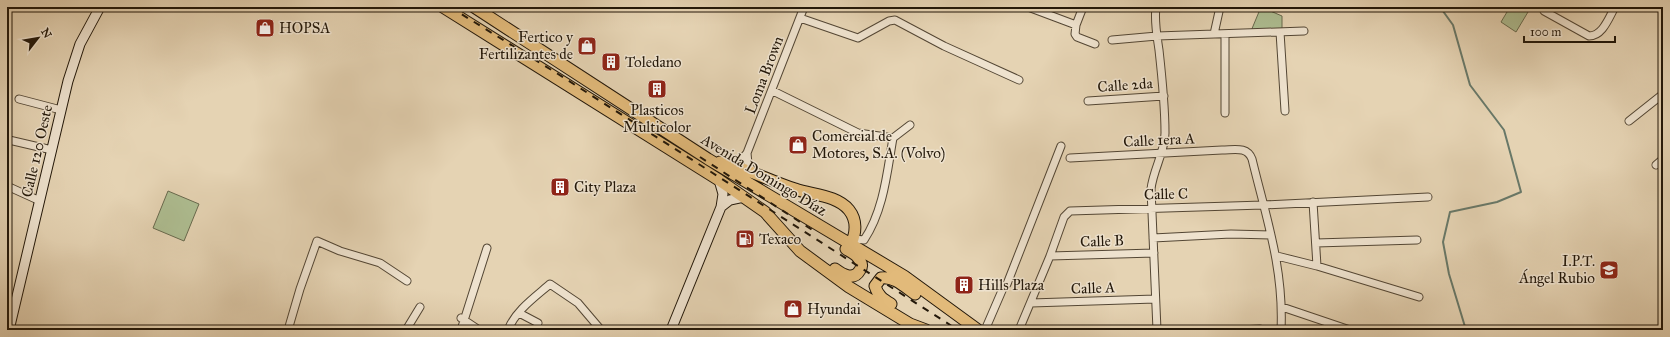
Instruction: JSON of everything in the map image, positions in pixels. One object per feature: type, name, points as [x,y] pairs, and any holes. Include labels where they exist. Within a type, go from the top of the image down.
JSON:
[{"type":"main road","name":"Avenida Domingo Díaz","points":[[443,7],[744,197],[765,212],[800,251],[849,287],[910,324],[926,330]]},
{"type":"main road","name":"Avenida Domingo Díaz","points":[[474,7],[486,11],[708,159],[784,205],[853,242],[904,276],[978,330]]},
{"type":"main road","points":[[708,159],[730,164],[795,189],[841,203],[849,210],[854,220],[855,227],[853,242]]},
{"type":"main road","points":[[784,205],[821,233],[855,255],[860,260],[862,266],[859,272],[854,276],[842,274],[784,234]]},
{"type":"main road","points":[[933,330],[880,298],[875,286],[877,281],[881,278],[887,277],[925,300],[945,307]]},
{"type":"street","name":"Calle 120 Oeste","points":[[9,327],[61,110],[80,44],[100,7]]},
{"type":"street","name":"Loma Brown","points":[[747,153],[773,91],[804,7]]},
{"type":"street","points":[[1028,7],[1076,25]]},
{"type":"street","points":[[1083,7],[1076,25],[1075,34],[1077,37],[1095,44]]},
{"type":"street","points":[[1156,7],[1157,36],[1164,96],[1165,134],[1161,153],[1152,178],[1151,208],[1157,330]]},
{"type":"street","points":[[1214,34],[1220,7]]},
{"type":"street","points":[[1544,11],[1590,36],[1595,36],[1600,33],[1615,7]]},
{"type":"street","points":[[800,18],[858,38],[889,21],[895,20],[1019,80]]},
{"type":"street","points":[[1112,40],[1157,36],[1304,31]]},
{"type":"street","points":[[1280,32],[1285,111]]},
{"type":"street","points":[[1225,34],[1225,113]]},
{"type":"street","points":[[773,91],[858,133],[893,138]]},
{"type":"street","points":[[1629,121],[1663,95]]},
{"type":"street","name":"Calle 2da","points":[[1088,101],[1164,96]]},
{"type":"street","points":[[19,100],[61,110]]},
{"type":"street","points":[[853,242],[864,240],[870,230],[884,189],[893,138],[910,125]]},
{"type":"street","points":[[9,140],[52,150]]},
{"type":"street","points":[[989,330],[1008,287],[1007,284],[1061,146]]},
{"type":"street","name":"Calle 1era A","points":[[1070,158],[1243,150],[1249,153],[1252,159],[1263,205]]},
{"type":"street","points":[[730,164],[740,161],[747,153]]},
{"type":"street","points":[[747,153],[748,164],[752,172]]},
{"type":"street","points":[[1656,165],[1663,159]]},
{"type":"street","points":[[671,330],[722,207],[723,194],[718,180]]},
{"type":"street","points":[[7,186],[40,200]]},
{"type":"street","points":[[722,207],[730,200],[744,197]]},
{"type":"street","name":"Calle C","points":[[1050,256],[1064,217],[1070,211],[1263,205],[1428,197]]},
{"type":"street","points":[[1313,202],[1317,266]]},
{"type":"street","points":[[1263,205],[1272,235],[1276,256],[1282,307],[1280,330]]},
{"type":"street","points":[[1153,238],[1231,234],[1272,235]]},
{"type":"street","points":[[1316,243],[1417,240]]},
{"type":"street","points":[[288,330],[300,289],[317,241],[340,251],[380,263],[407,281]]},
{"type":"street","points":[[461,330],[463,319],[487,248]]},
{"type":"street","name":"Calle B","points":[[1050,256],[1154,253]]},
{"type":"street","points":[[1019,330],[1050,256]]},
{"type":"street","points":[[1276,256],[1317,266],[1419,297]]},
{"type":"street","points":[[508,330],[511,323],[519,313],[550,284],[578,303],[601,330]]},
{"type":"street","points":[[985,330],[1004,286],[1007,284]]},
{"type":"street","name":"Calle A","points":[[1031,303],[1156,299]]},
{"type":"street","points":[[406,330],[420,307]]},
{"type":"street","points":[[1282,307],[1350,330]]},
{"type":"street","points":[[519,313],[538,323]]},
{"type":"street","points":[[463,319],[479,330]]},
{"type":"street","points":[[1240,330],[1260,329]]},
{"type":"green space","points":[[1261,7],[1282,16],[1282,29],[1251,31]]},
{"type":"green space","points":[[1510,7],[1531,7],[1516,32],[1501,22]]},
{"type":"green space","points":[[168,191],[199,204],[184,241],[153,228]]},
{"type":"waterway","points":[[1440,7],[1453,25],[1470,85],[1504,130],[1521,192],[1497,202],[1450,212],[1443,242],[1449,274],[1466,330]]},
{"type":"railway","points":[[450,7],[558,74],[958,330]]},
{"type":"railway","points":[[700,157],[814,231]]},
{"type":"place","name":"HOPSA","points":[[265,28]]},
{"type":"place","name":"Fertico y Fertilizantes de","points":[[587,46]]},
{"type":"place","name":"Toledano","points":[[611,62]]},
{"type":"place","name":"Plasticos Multicolor","points":[[657,89]]},
{"type":"place","name":"Comercial de Motores, S.A. (Volvo)","points":[[798,145]]},
{"type":"place","name":"City Plaza","points":[[560,187]]},
{"type":"place","name":"Texaco","points":[[745,239]]},
{"type":"place","name":"I.P.T. Ángel Rubio","points":[[1609,270]]},
{"type":"place","name":"Hills Plaza","points":[[964,285]]},
{"type":"place","name":"Hyundai","points":[[793,309]]}]
